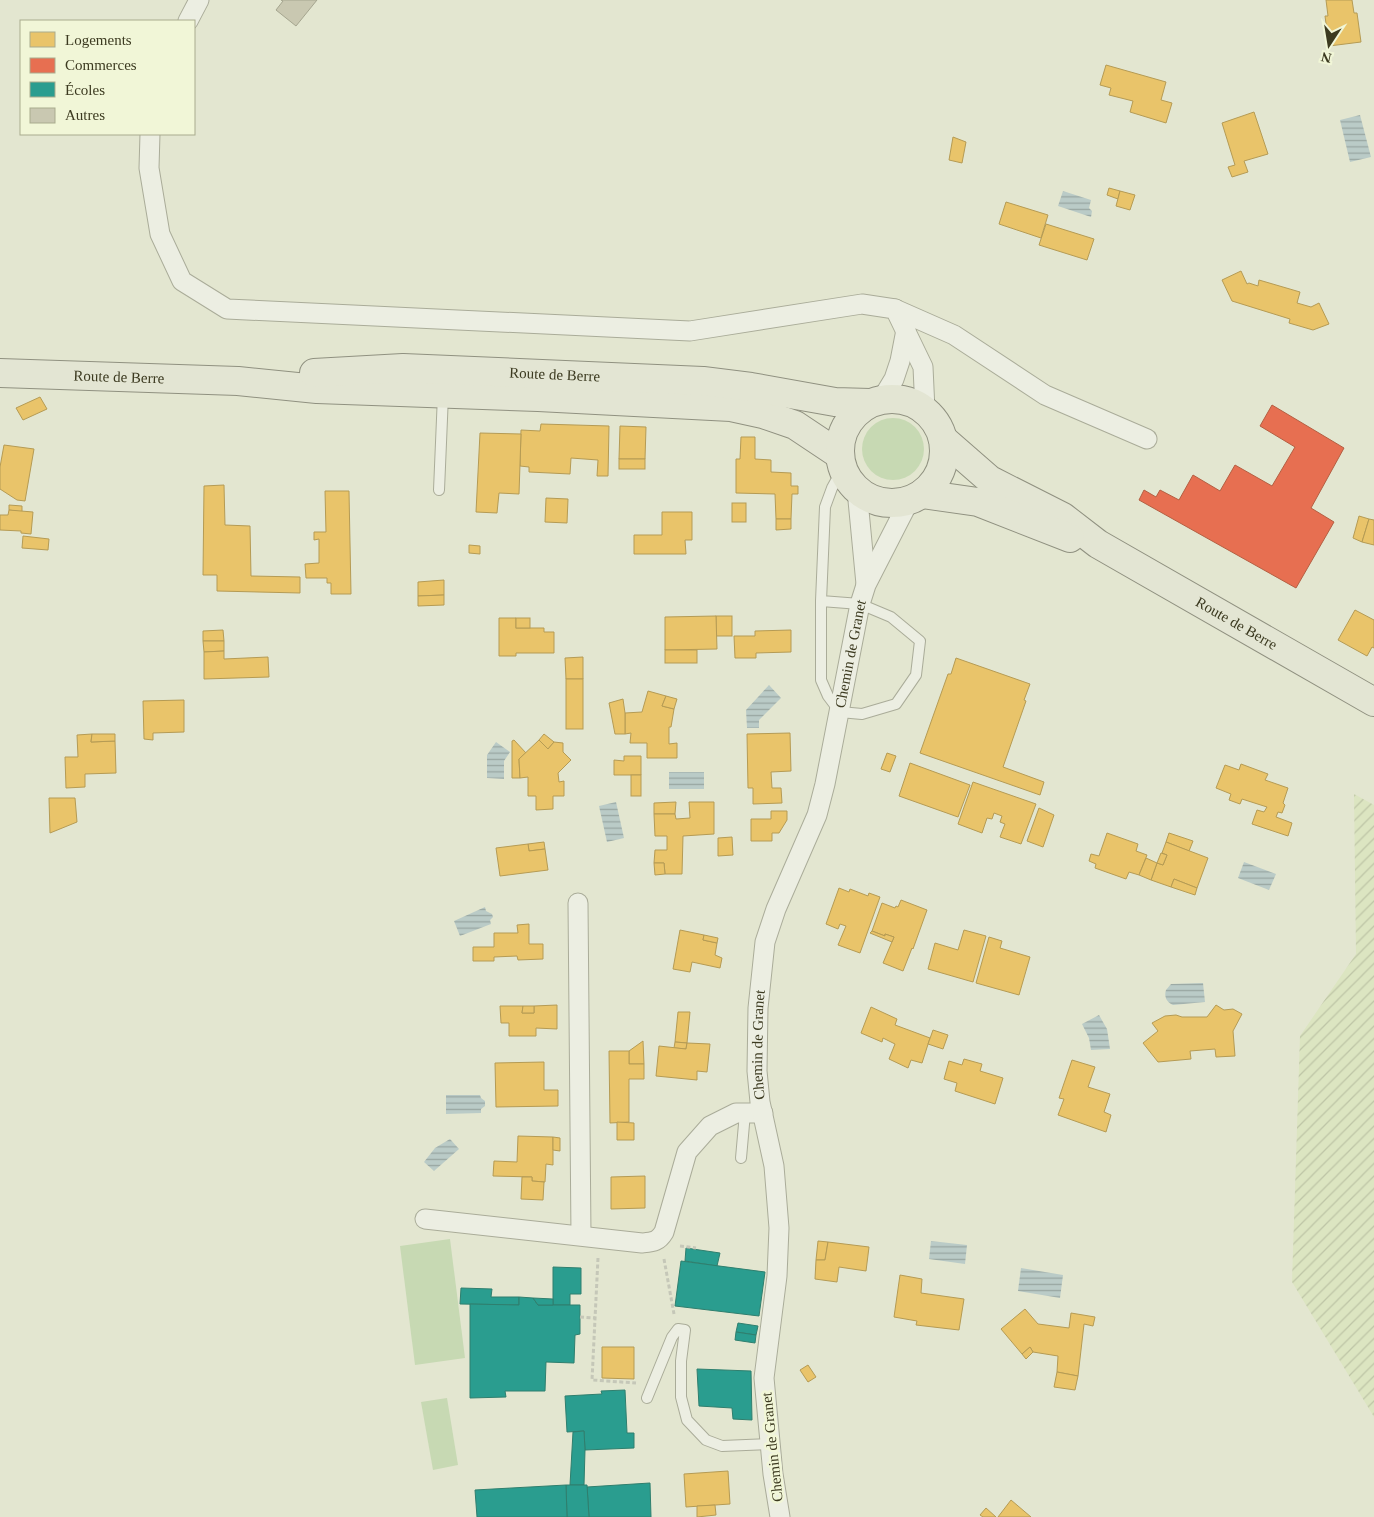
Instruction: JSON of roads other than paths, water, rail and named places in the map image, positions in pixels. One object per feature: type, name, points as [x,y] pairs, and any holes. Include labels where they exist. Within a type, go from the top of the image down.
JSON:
[{"type":"main road","name":"Route de Berre","points":[[238,381],[320,372],[403,368],[613,382],[704,380],[836,402],[876,401]]},
{"type":"main road","name":"Route de Berre","points":[[0,373],[238,381],[318,389],[444,389],[731,407],[795,424],[841,461]]},
{"type":"main road","points":[[897,399],[912,402],[925,410],[937,423],[943,439],[945,454],[941,470],[934,483],[916,497],[895,503],[869,498],[857,490],[848,480],[841,461],[840,442],[847,424],[859,410],[876,401],[897,399]]},
{"type":"main road","name":"Route de Berre","points":[[943,439],[990,480],[1063,517],[1098,544],[1374,702]]},
{"type":"main road","name":"Route de Berre","points":[[916,497],[978,502],[1064,537],[1098,544]]},
{"type":"street","points":[[189,20],[199,0]]},
{"type":"street","points":[[150,135],[149,168],[160,234],[182,281],[227,309],[690,331],[862,304],[895,309],[954,334],[1045,395],[1147,439]]},
{"type":"street","points":[[895,309],[923,367],[925,410]]},
{"type":"street","points":[[876,401],[894,379],[900,362],[906,330]]},
{"type":"street","name":"Chemin de Granet","points":[[857,490],[866,585]]},
{"type":"street","name":"Chemin de Granet","points":[[780,1517],[770,1444],[764,1378],[777,1276],[779,1228],[774,1166],[754,1113],[758,1008],[765,942],[776,909],[817,815],[840,712],[860,604],[866,585],[916,497]]},
{"type":"street","points":[[578,902],[581,1235]]},
{"type":"street","points":[[425,1219],[655,1242],[664,1232],[687,1152],[710,1126],[736,1113],[754,1113]]},
{"type":"lane","points":[[439,490],[444,389]]},
{"type":"lane","points":[[821,601],[860,604],[891,617],[920,641],[916,675],[896,704],[862,714],[840,712],[828,696],[821,680],[821,601],[825,507],[841,461]]},
{"type":"lane","points":[[741,1158],[754,1113]]},
{"type":"lane","points":[[647,1398],[672,1337],[678,1330],[684,1330],[681,1360],[681,1397],[687,1420],[706,1440],[722,1446],[770,1444]]}]
